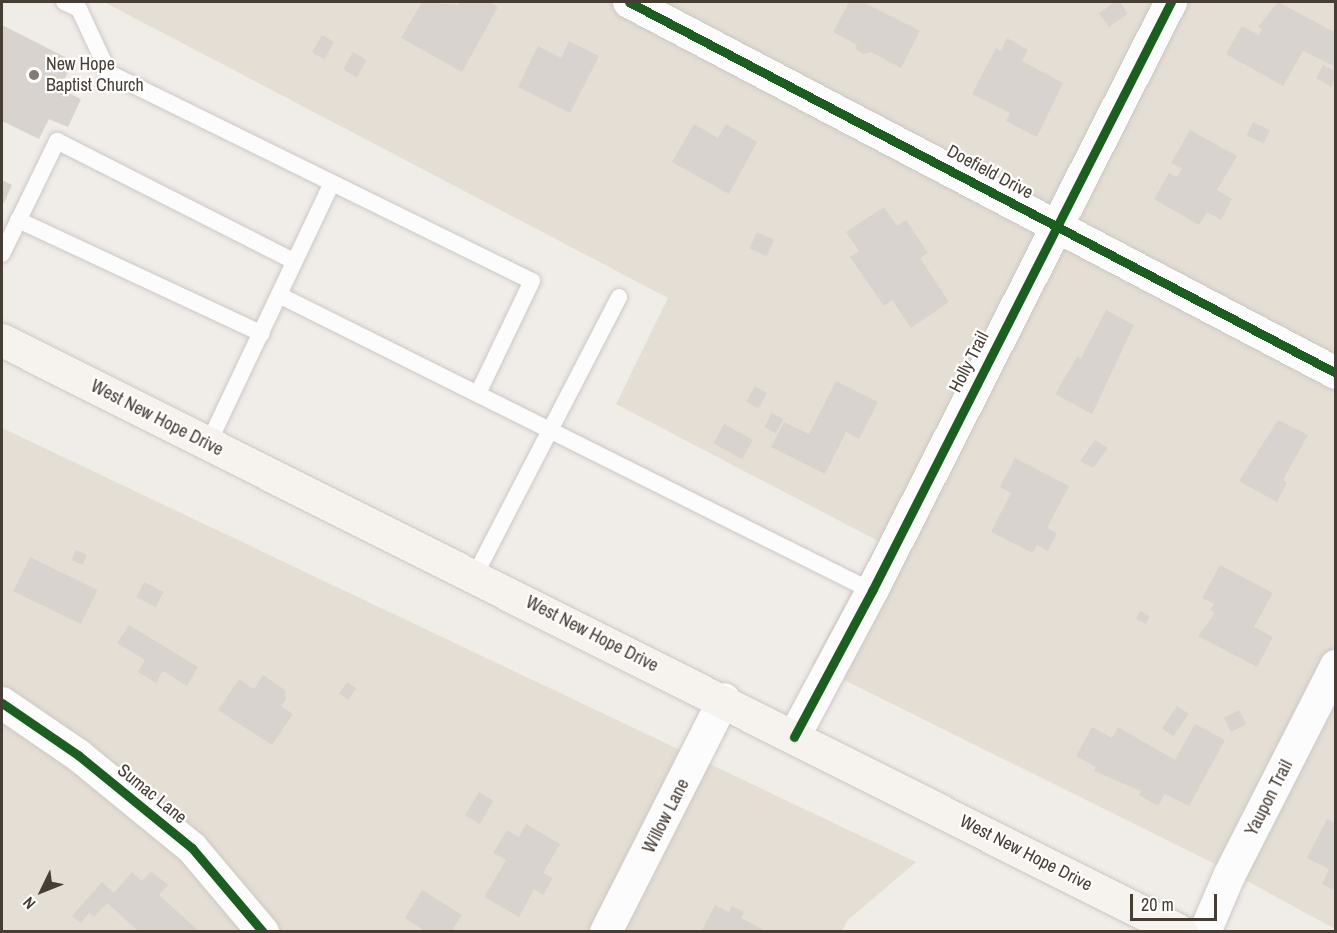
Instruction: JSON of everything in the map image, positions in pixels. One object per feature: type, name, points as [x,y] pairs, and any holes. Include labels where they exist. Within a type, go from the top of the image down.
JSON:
[{"type":"main road","name":"West New Hope Drive","points":[[2,340],[724,699],[1181,932]]},
{"type":"street","name":"Doefield Drive","points":[[629,2],[1335,373]]},
{"type":"street","name":"Holly Trail","points":[[794,736],[872,591],[1172,2]]},
{"type":"street","name":"Yaupon Trail","points":[[1206,932],[1229,876],[1335,666]]},
{"type":"street","name":"Willow Lane","points":[[606,932],[724,699]]},
{"type":"street","name":"Sumac Lane","points":[[2,703],[78,754],[192,848],[263,932]]},
{"type":"lane","points":[[64,2],[79,9],[109,73],[532,281],[478,393]]},
{"type":"lane","points":[[2,254],[57,141],[294,261]]},
{"type":"lane","points":[[208,444],[331,184]]},
{"type":"lane","points":[[18,220],[262,334]]},
{"type":"lane","points":[[279,295],[550,428],[872,591]]},
{"type":"lane","points":[[475,575],[619,297]]},
{"type":"shaded area","points":[[104,2],[1335,2],[1335,929],[1229,871],[812,664],[878,541],[616,404],[668,298]]},
{"type":"shaded area","points":[[2,428],[916,862],[848,920],[842,931],[2,931]]},
{"type":"building","points":[[422,2],[458,5],[460,2],[489,2],[498,7],[462,72],[401,38]]},
{"type":"building","points":[[849,2],[863,2],[920,31],[901,68],[871,52],[864,54],[855,49],[857,45],[833,32]]},
{"type":"building","points":[[1115,2],[1120,2],[1128,14],[1109,27],[1099,13]]},
{"type":"building","points":[[1278,2],[1336,33],[1336,67],[1303,51],[1283,86],[1226,54],[1242,26],[1259,35],[1262,29],[1258,27]]},
{"type":"building","name":"New Hope Baptist Church","points":[[2,25],[73,61],[60,89],[81,99],[68,127],[49,119],[39,139],[2,121]]},
{"type":"building","points":[[322,35],[334,42],[324,59],[312,52]]},
{"type":"building","points":[[1007,38],[1028,50],[1022,61],[1063,83],[1037,137],[1006,121],[1010,113],[972,94],[996,48],[1001,51]]},
{"type":"building","points":[[569,41],[599,56],[570,113],[518,87],[538,46],[561,58]]},
{"type":"building","points":[[353,52],[367,60],[357,77],[343,69]]},
{"type":"building","points":[[1323,65],[1336,72],[1332,87],[1316,78]]},
{"type":"building","points":[[1253,122],[1270,130],[1264,144],[1247,136]]},
{"type":"building","points":[[694,124],[718,138],[726,124],[757,142],[729,194],[672,162]]},
{"type":"building","points":[[1190,130],[1237,156],[1217,190],[1232,199],[1221,220],[1207,212],[1199,225],[1154,199],[1169,173],[1177,177],[1182,168],[1171,163]]},
{"type":"building","points":[[2,180],[12,185],[4,203],[2,202]]},
{"type":"building","points":[[884,207],[897,226],[906,220],[928,253],[920,258],[949,302],[911,328],[892,300],[884,306],[850,257],[859,251],[846,232]]},
{"type":"building","points":[[757,232],[774,240],[767,256],[749,248]]},
{"type":"building","points":[[1106,310],[1134,325],[1092,414],[1055,394],[1077,357],[1081,358]]},
{"type":"building","points":[[836,381],[878,402],[859,439],[846,432],[825,474],[771,447],[784,422],[809,434]]},
{"type":"building","points":[[755,386],[767,393],[758,409],[746,402]]},
{"type":"building","points":[[772,413],[783,419],[776,433],[764,427]]},
{"type":"building","points":[[1278,420],[1308,435],[1283,480],[1287,483],[1277,502],[1239,481]]},
{"type":"building","points":[[724,424],[753,440],[742,459],[713,443]]},
{"type":"building","points":[[1095,440],[1108,448],[1093,468],[1080,461]]},
{"type":"building","points":[[1015,458],[1069,486],[1047,528],[1057,533],[1048,551],[1037,545],[1033,553],[991,532],[1011,493],[1000,487]]},
{"type":"building","points":[[76,550],[87,555],[82,565],[72,560]]},
{"type":"building","points":[[30,557],[97,590],[81,624],[13,591]]},
{"type":"building","points":[[1220,565],[1273,593],[1254,627],[1273,637],[1257,667],[1198,636],[1215,613],[1210,610],[1214,604],[1202,598]]},
{"type":"building","points":[[144,582],[164,592],[156,607],[136,597]]},
{"type":"building","points":[[1140,611],[1150,616],[1146,624],[1136,619]]},
{"type":"building","points":[[129,625],[198,667],[187,686],[163,671],[156,683],[138,672],[145,660],[117,643]]},
{"type":"building","points":[[263,675],[285,690],[286,699],[281,706],[293,714],[272,745],[218,710],[239,679],[254,689]]},
{"type":"building","points":[[347,682],[356,688],[348,700],[339,694]]},
{"type":"building","points":[[1177,706],[1189,714],[1174,736],[1162,728]]},
{"type":"building","points":[[1239,710],[1246,724],[1231,732],[1224,718]]},
{"type":"building","points":[[1195,724],[1225,740],[1189,806],[1165,794],[1158,806],[1139,795],[1141,791],[1094,771],[1096,767],[1076,756],[1092,727],[1112,738],[1118,727],[1175,760]]},
{"type":"building","points":[[479,792],[494,801],[480,824],[465,815]]},
{"type":"building","points":[[1327,819],[1336,824],[1336,891],[1322,884],[1329,869],[1307,858]]},
{"type":"building","points":[[526,824],[560,844],[543,873],[553,878],[543,895],[534,889],[519,917],[484,897],[506,860],[493,853],[507,830],[519,837]]},
{"type":"building","points":[[151,871],[168,885],[159,895],[200,932],[139,932],[107,903],[94,917],[89,913],[81,923],[72,916],[102,882],[114,893],[132,872],[142,881]]},
{"type":"building","points":[[422,890],[462,915],[451,932],[426,932],[405,918]]},
{"type":"building","points":[[715,905],[729,912],[732,906],[744,912],[741,918],[768,932],[701,932]]},
{"type":"cycle path","points":[[629,2],[1336,373]]},
{"type":"cycle path","points":[[794,737],[872,591],[1171,2]]},
{"type":"cycle path","points":[[2,703],[78,755],[192,848],[263,932]]},
{"type":"place","name":"New Hope Baptist Church","points":[[34,75]]}]
